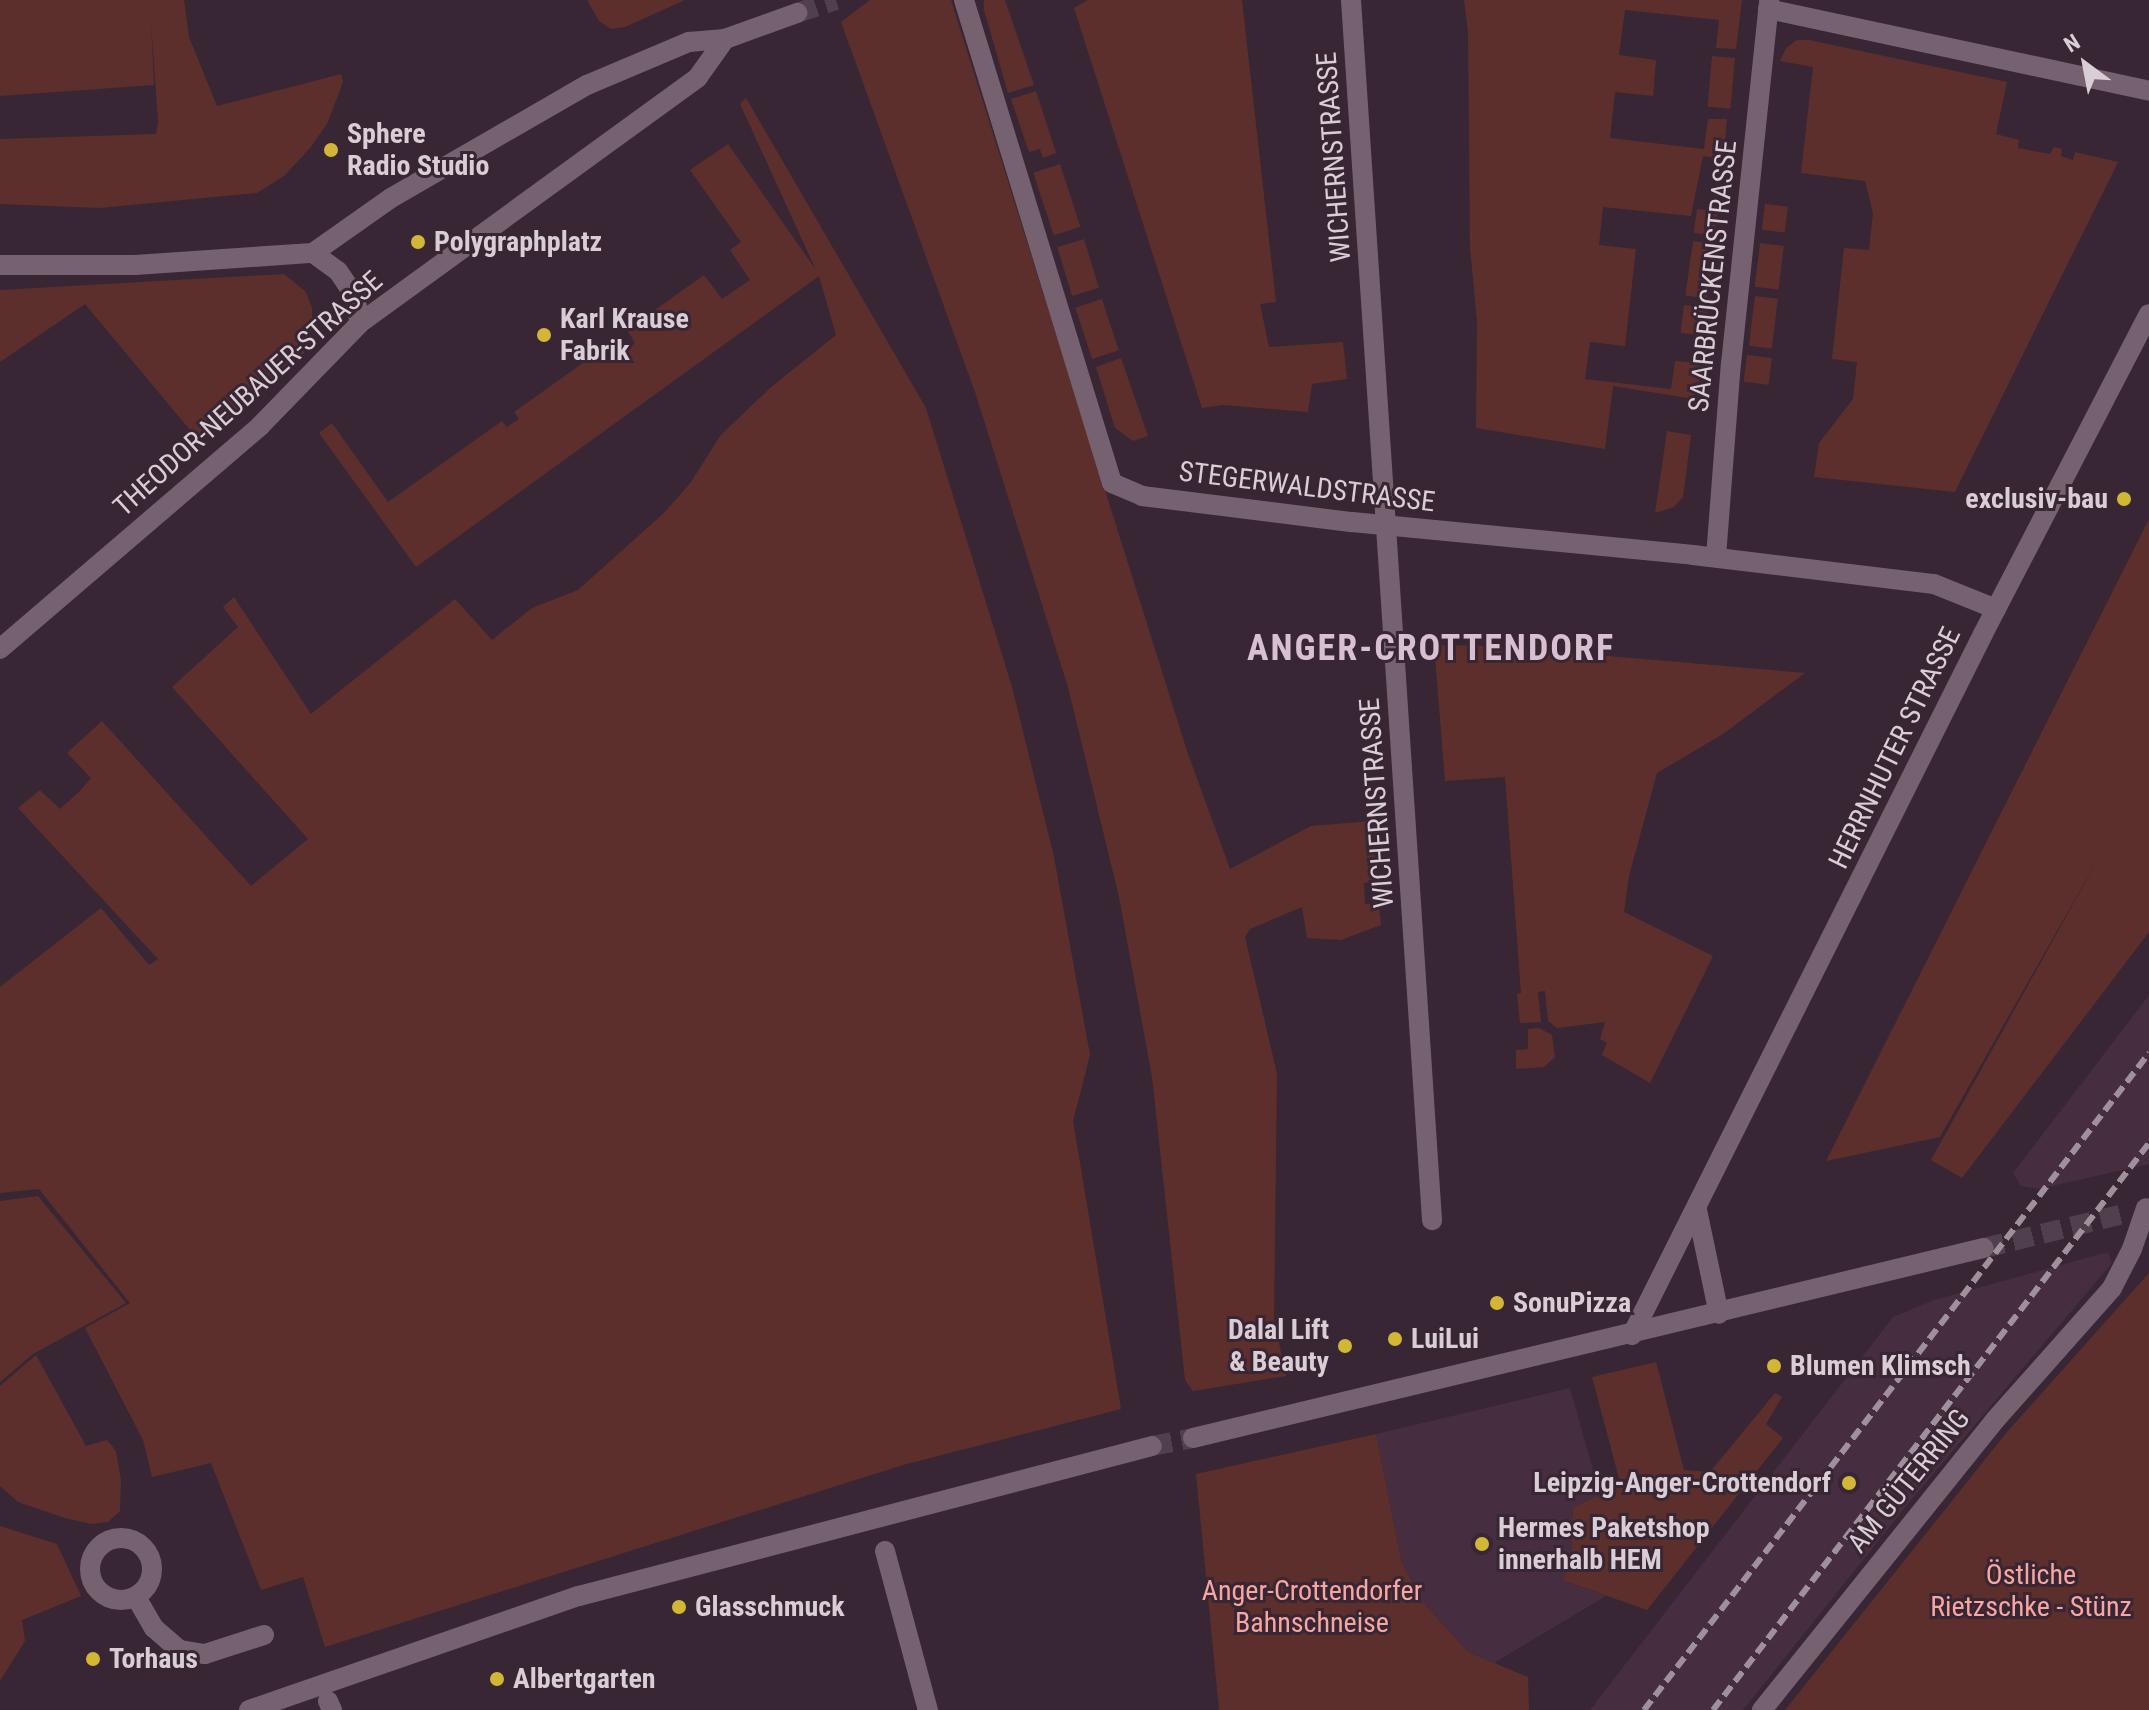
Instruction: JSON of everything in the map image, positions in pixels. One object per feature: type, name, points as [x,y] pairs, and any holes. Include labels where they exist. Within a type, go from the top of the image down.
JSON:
[{"type":"street","name":"STEGERWALDSTRASSE","points":[[964,0],[1112,483],[1142,496],[1388,526],[1716,557],[1934,584],[1996,609]]},
{"type":"street","name":"WICHERNSTRASSE","points":[[1351,0],[1432,1220]]},
{"type":"street","points":[[1768,4],[2149,91]]},
{"type":"street","name":"SAARBRÜCKENSTRASSE","points":[[1716,557],[1731,364],[1768,4]]},
{"type":"street","name":"THEODOR-NEUBAUER-STRASSE","points":[[313,253],[391,198],[587,85],[689,42],[725,39],[797,13]]},
{"type":"street","name":"THEODOR-NEUBAUER-STRASSE","points":[[0,649],[260,426],[360,323],[698,77],[725,39]]},
{"type":"street","points":[[0,265],[135,265],[313,253],[338,271],[355,296],[360,323]]},
{"type":"street","name":"HERRNHUTER STRASSE","points":[[1632,1335],[1996,609],[2149,314]]},
{"type":"street","points":[[2123,1214],[2147,1208]]},
{"type":"street","name":"AM GÜTERRING","points":[[1762,1710],[1995,1420],[2112,1288],[2132,1249],[2147,1208]]},
{"type":"street","points":[[1697,1210],[1719,1314]]},
{"type":"street","points":[[1193,1438],[1751,1307],[1984,1248]]},
{"type":"street","points":[[249,1710],[579,1596],[1152,1446]]},
{"type":"street","points":[[885,1551],[928,1710]]},
{"type":"street","points":[[136,1597],[154,1628],[179,1650],[205,1654],[264,1635]]},
{"type":"shaded area","points":[[2149,995],[2149,1164],[2039,1189],[2021,1186],[2013,1173]]},
{"type":"shaded area","points":[[2108,1252],[2112,1263],[1907,1505],[1743,1710],[1590,1710],[1893,1317],[1934,1300]]},
{"type":"shaded area","points":[[1570,1388],[1600,1495],[1573,1507],[1571,1566],[1562,1580],[1606,1596],[1494,1663],[1468,1652],[1420,1599],[1401,1560],[1376,1434]]},
{"type":"green space","points":[[0,0],[184,0],[189,37],[217,106],[341,74],[343,82],[328,122],[311,147],[284,176],[257,193],[99,208],[0,204],[0,139],[156,134],[158,122],[151,22],[154,85],[0,96]]},
{"type":"green space","points":[[587,0],[685,0],[625,27],[611,29],[599,21]]},
{"type":"green space","points":[[870,0],[951,0],[1187,751],[1230,869],[1311,826],[1372,821],[1377,881],[1364,883],[1365,904],[1379,904],[1381,925],[1341,940],[1307,938],[1302,907],[1250,929],[1245,937],[1277,1074],[1274,1319],[1286,1376],[1193,1391],[1185,1380],[1152,1077],[1119,897],[1068,687],[975,392],[841,22]]},
{"type":"green space","points":[[984,0],[1005,0],[1034,85],[1008,93],[984,10]]},
{"type":"green space","points":[[1088,0],[1242,0],[1276,302],[1260,304],[1269,347],[1343,342],[1347,379],[1312,384],[1308,412],[1223,405],[1202,408],[1074,8]]},
{"type":"green space","points":[[1464,0],[1742,0],[1736,49],[1716,48],[1719,20],[1625,10],[1619,55],[1656,60],[1653,96],[1615,92],[1610,138],[1704,149],[1708,119],[1727,119],[1723,159],[1703,156],[1691,216],[1603,207],[1599,245],[1636,249],[1625,346],[1590,342],[1585,379],[1671,389],[1675,361],[1701,363],[1698,395],[1694,399],[1613,386],[1605,449],[1476,428],[1477,321],[1470,247],[1468,32]]},
{"type":"green space","points":[[1797,40],[2007,82],[1996,134],[2019,140],[2018,148],[2050,154],[2054,147],[2062,149],[2061,156],[2073,160],[2075,152],[2118,162],[1955,492],[1814,477],[1819,443],[1853,399],[1857,362],[1832,359],[1844,248],[1869,250],[1873,213],[1865,181],[1801,173],[1813,67],[1780,61],[1786,48]]},
{"type":"green space","points":[[1712,56],[1735,58],[1730,109],[1708,107]]},
{"type":"green space","points":[[1036,91],[1056,153],[1043,158],[1040,149],[1029,152],[1011,99]]},
{"type":"green space","points":[[746,98],[926,408],[1012,687],[1054,857],[1090,1055],[1073,1121],[1121,1409],[903,1465],[325,1647],[303,1577],[261,1590],[211,1463],[152,1477],[143,1440],[85,1328],[130,1303],[39,1189],[0,1193],[0,987],[101,908],[149,965],[158,959],[18,808],[40,790],[60,809],[80,791],[91,778],[67,753],[102,721],[251,886],[308,839],[172,687],[238,627],[223,607],[234,597],[311,714],[455,599],[492,640],[532,608],[578,590],[665,512],[691,482],[720,436],[770,388],[836,335],[819,276],[416,567],[319,433],[332,423],[388,502],[502,421],[507,427],[519,419],[514,412],[614,341],[621,350],[634,341],[627,330],[704,275],[722,299],[750,280],[730,250],[741,242],[690,170],[728,144],[816,270],[740,104]]},
{"type":"green space","points":[[1060,164],[1080,227],[1054,235],[1033,173]]},
{"type":"green space","points":[[1765,204],[1788,207],[1785,233],[1762,230]]},
{"type":"green space","points":[[1697,209],[1718,212],[1714,236],[1694,233]]},
{"type":"green space","points":[[1084,239],[1099,288],[1072,296],[1057,247]]},
{"type":"green space","points":[[1693,241],[1715,244],[1707,299],[1685,295]]},
{"type":"green space","points":[[1760,243],[1784,246],[1778,290],[1755,287]]},
{"type":"green space","points":[[284,274],[306,292],[312,308],[312,327],[304,353],[200,442],[85,304],[0,362],[0,290]]},
{"type":"green space","points":[[1755,296],[1778,299],[1772,348],[1749,346]]},
{"type":"green space","points":[[1102,299],[1119,350],[1092,359],[1075,308]]},
{"type":"green space","points":[[1684,305],[1708,308],[1704,336],[1681,333]]},
{"type":"green space","points":[[1747,355],[1772,358],[1769,385],[1744,382]]},
{"type":"green space","points":[[1121,358],[1148,436],[1133,441],[1115,428],[1096,367]]},
{"type":"green space","points":[[1667,431],[1691,435],[1683,497],[1674,507],[1655,513]]},
{"type":"green space","points":[[2149,519],[2149,932],[1962,1178],[1931,1160],[2103,850],[1940,1137],[1826,1161]]},
{"type":"green space","points":[[1434,645],[1491,646],[1805,673],[1723,734],[1657,773],[1629,876],[1624,912],[1713,956],[1650,1083],[1602,1055],[1607,1043],[1600,1039],[1605,1022],[1557,1028],[1548,1021],[1545,991],[1538,992],[1541,1022],[1520,1023],[1517,994],[1521,993],[1505,777],[1445,781]]},
{"type":"green space","points":[[1539,1028],[1552,1035],[1555,1057],[1544,1067],[1516,1069],[1516,1050],[1528,1049],[1528,1029]]},
{"type":"green space","points":[[38,1196],[126,1303],[33,1354],[0,1382],[0,1201]]},
{"type":"green space","name":"Östliche Rietzschke - Stünz","points":[[2149,1273],[2149,1710],[1785,1710],[2007,1432]]},
{"type":"green space","points":[[36,1355],[86,1446],[107,1440],[116,1451],[121,1480],[120,1511],[108,1522],[91,1524],[65,1518],[18,1502],[0,1486],[0,1386]]},
{"type":"green space","points":[[1656,1362],[1684,1470],[1710,1472],[1775,1393],[1782,1397],[1766,1424],[1783,1438],[1647,1610],[1562,1580],[1571,1566],[1573,1507],[1621,1486],[1592,1377]]},
{"type":"green space","name":"Anger-Crottendorfer Bahnschneise","points":[[1376,1434],[1401,1560],[1420,1599],[1468,1652],[1528,1677],[1529,1710],[1219,1710],[1196,1474]]},
{"type":"green space","points":[[0,1526],[57,1544],[81,1596],[22,1620],[25,1641],[0,1681]]},
{"type":"tunnel","points":[[797,13],[836,0]]},
{"type":"tunnel","points":[[1984,1248],[2123,1214]]},
{"type":"tunnel","points":[[1152,1446],[1193,1438]]},
{"type":"railway","points":[[1644,1710],[2149,1053]]},
{"type":"railway","points":[[1713,1710],[2149,1143]]},
{"type":"place","name":"Sphere Radio Studio","points":[[331,150]]},
{"type":"place","name":"Polygraphplatz","points":[[418,242]]},
{"type":"place","name":"Karl Krause Fabrik","points":[[544,335]]},
{"type":"place","name":"exclusiv-bau","points":[[2124,499]]},
{"type":"place","name":"SonuPizza","points":[[1497,1303]]},
{"type":"place","name":"LuiLui","points":[[1395,1339]]},
{"type":"place","name":"Dalal Lift & Beauty","points":[[1345,1346]]},
{"type":"place","name":"Blumen Klimsch","points":[[1774,1366]]},
{"type":"place","name":"Leipzig-Anger-Crottendorf","points":[[1849,1483]]},
{"type":"place","name":"Hermes Paketshop innerhalb HEM","points":[[1482,1544]]},
{"type":"place","name":"Glasschmuck","points":[[679,1607]]},
{"type":"place","name":"Torhaus","points":[[93,1659]]},
{"type":"place","name":"Albertgarten","points":[[497,1679]]},
{"type":"district","name":"ANGER-CROTTENDORF","points":[[1431,649]]}]
